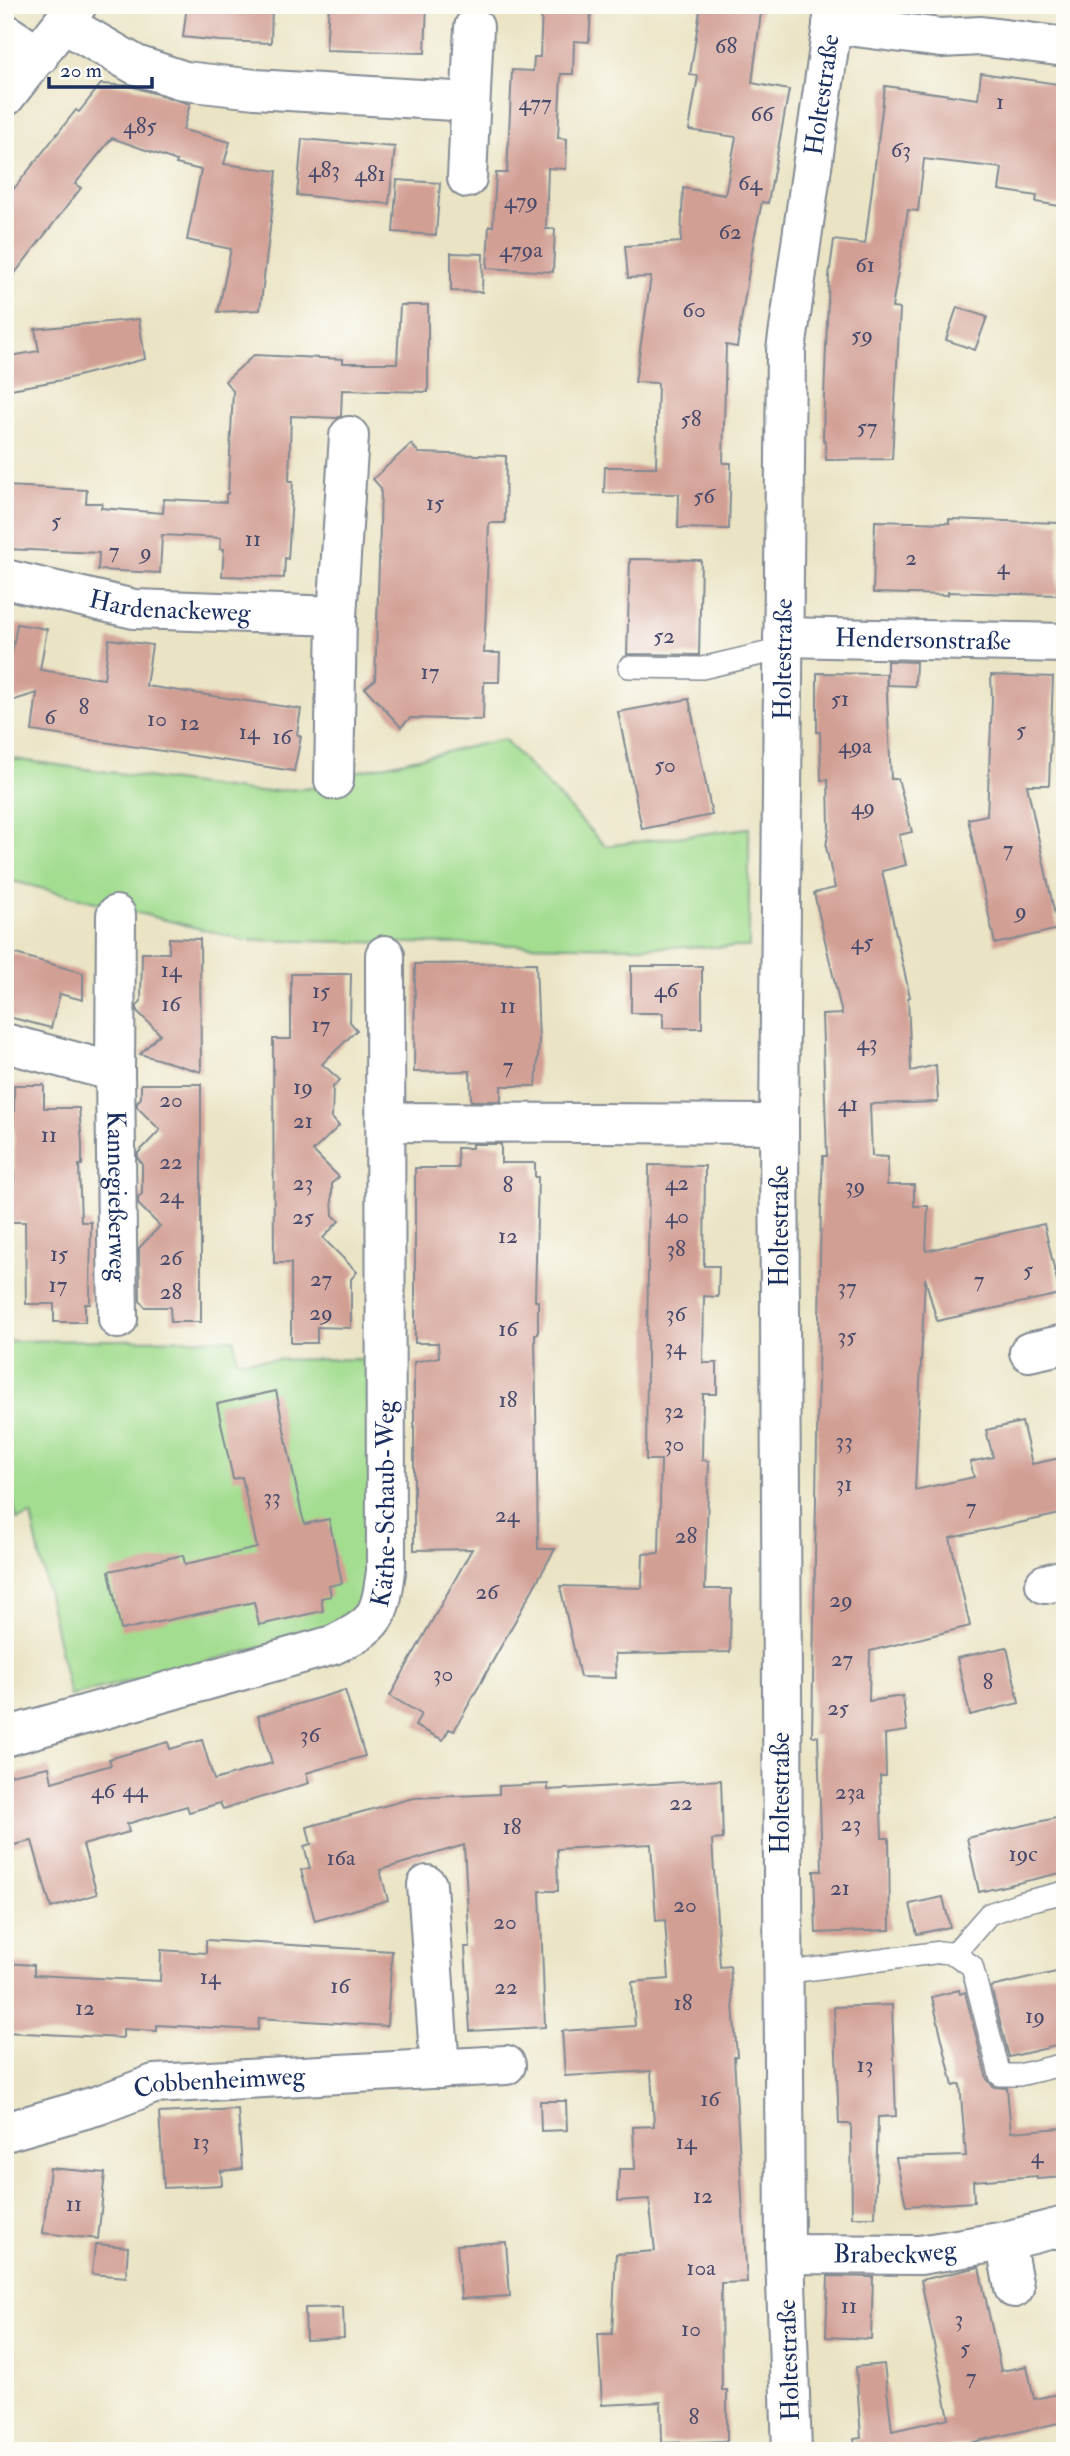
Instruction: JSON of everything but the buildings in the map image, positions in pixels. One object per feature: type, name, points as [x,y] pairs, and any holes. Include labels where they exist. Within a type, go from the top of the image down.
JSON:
[{"type":"street","points":[[5,97],[70,14],[136,65],[185,81],[255,89],[470,102]]},
{"type":"street","points":[[833,15],[941,38],[981,36],[1065,47]]},
{"type":"street","name":"Holtestraße","points":[[792,2451],[785,2254],[782,1973],[779,1124],[786,350],[833,15]]},
{"type":"street","points":[[467,178],[474,27]]},
{"type":"street","points":[[5,33],[39,56]]},
{"type":"street","points":[[334,780],[337,616],[349,436]]},
{"type":"street","name":"Hardenackeweg","points":[[5,579],[134,609],[337,616]]},
{"type":"street","name":"Hendersonstraße","points":[[783,643],[1065,643]]},
{"type":"street","name":"Kannegießerweg","points":[[116,915],[118,1319]]},
{"type":"street","name":"Käthe-Schaub-Weg","points":[[5,1737],[334,1645],[363,1631],[382,1605],[386,1572],[385,955]]},
{"type":"street","name":"Kannegießerweg","points":[[5,1043],[115,1072]]},
{"type":"street","points":[[386,1122],[779,1124]]},
{"type":"street","points":[[426,1885],[440,2069]]},
{"type":"street","name":"Cobbenheimweg","points":[[5,2132],[99,2105],[154,2084],[506,2065]]},
{"type":"street","name":"Brabeckweg","points":[[785,2254],[920,2255],[1005,2241],[1065,2226]]},
{"type":"street","points":[[1005,2241],[1014,2288]]},
{"type":"lane","points":[[629,667],[702,668],[783,643]]},
{"type":"lane","points":[[954,1954],[989,1914],[1020,1902],[1065,1892]]},
{"type":"lane","points":[[782,1973],[941,1952],[954,1954],[972,1966],[1000,2075],[1019,2075],[1065,2064]]},
{"type":"green space","points":[[504,739],[605,846],[749,828],[749,947],[244,940],[5,879],[5,758],[255,792],[341,786],[342,775]]},
{"type":"green space","points":[[234,1339],[237,1360],[369,1359],[371,1600],[354,1624],[70,1696],[31,1515],[17,1520],[5,1466],[5,1341]]}]
